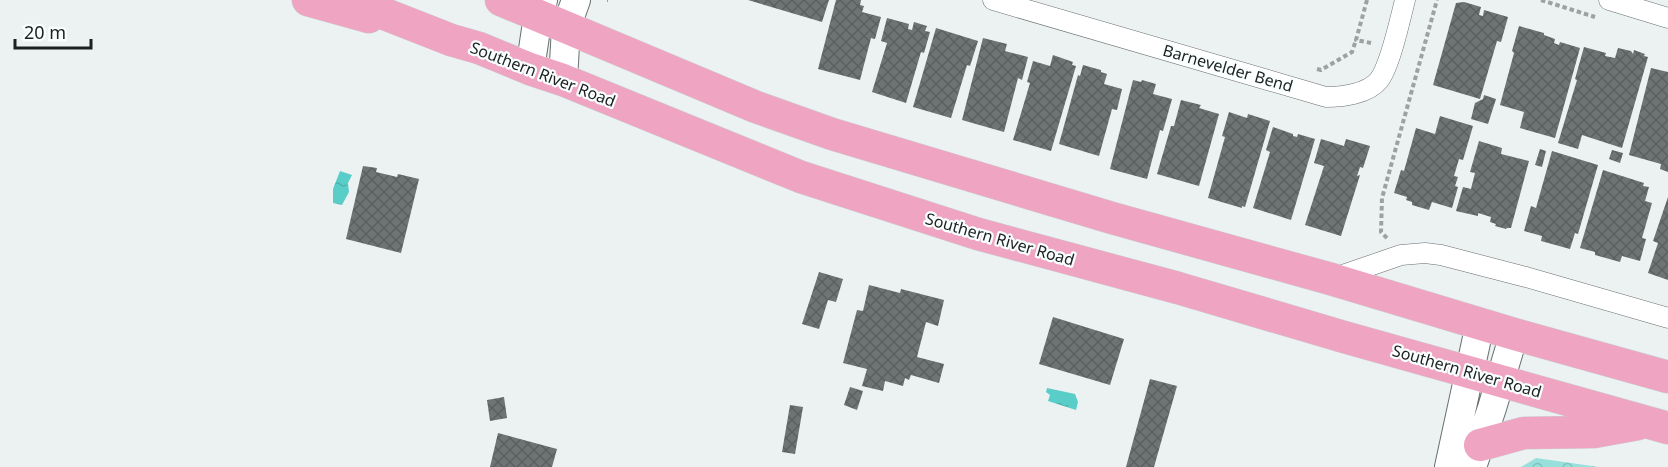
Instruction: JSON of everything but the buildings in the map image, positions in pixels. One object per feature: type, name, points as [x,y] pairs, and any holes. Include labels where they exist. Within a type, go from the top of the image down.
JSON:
[{"type":"main road","points":[[308,0],[451,40]]},
{"type":"main road","name":"Southern River Road","points":[[349,0],[562,80],[801,177],[978,234],[1178,288],[1658,425]]},
{"type":"main road","points":[[501,0],[556,11],[756,107],[832,134],[1668,377]]},
{"type":"main road","points":[[530,69],[556,11]]},
{"type":"main road","points":[[556,11],[562,80]]},
{"type":"main road","points":[[1449,467],[1480,324]]},
{"type":"main road","points":[[1476,456],[1514,334]]},
{"type":"main road","points":[[1476,456],[1524,433],[1594,432],[1658,425]]},
{"type":"street","name":"Barnevelder Bend","points":[[993,0],[1326,97],[1343,97],[1362,91],[1378,81],[1386,65],[1405,0]]},
{"type":"street","points":[[1609,0],[1668,18]]},
{"type":"street","points":[[1331,279],[1401,255],[1425,253],[1526,277],[1668,318]]},
{"type":"path","points":[[1401,255],[1381,232],[1382,198],[1437,0]]},
{"type":"path","points":[[1310,67],[1321,70],[1352,52],[1356,40]]},
{"type":"green space","points":[[1536,458],[1599,467],[1521,467]]},
{"type":"water","points":[[340,171],[352,175],[348,183],[349,192],[342,205],[333,203],[333,189]]},
{"type":"water","points":[[1047,388],[1075,394],[1078,402],[1076,410],[1048,401],[1050,395],[1046,392]]}]
